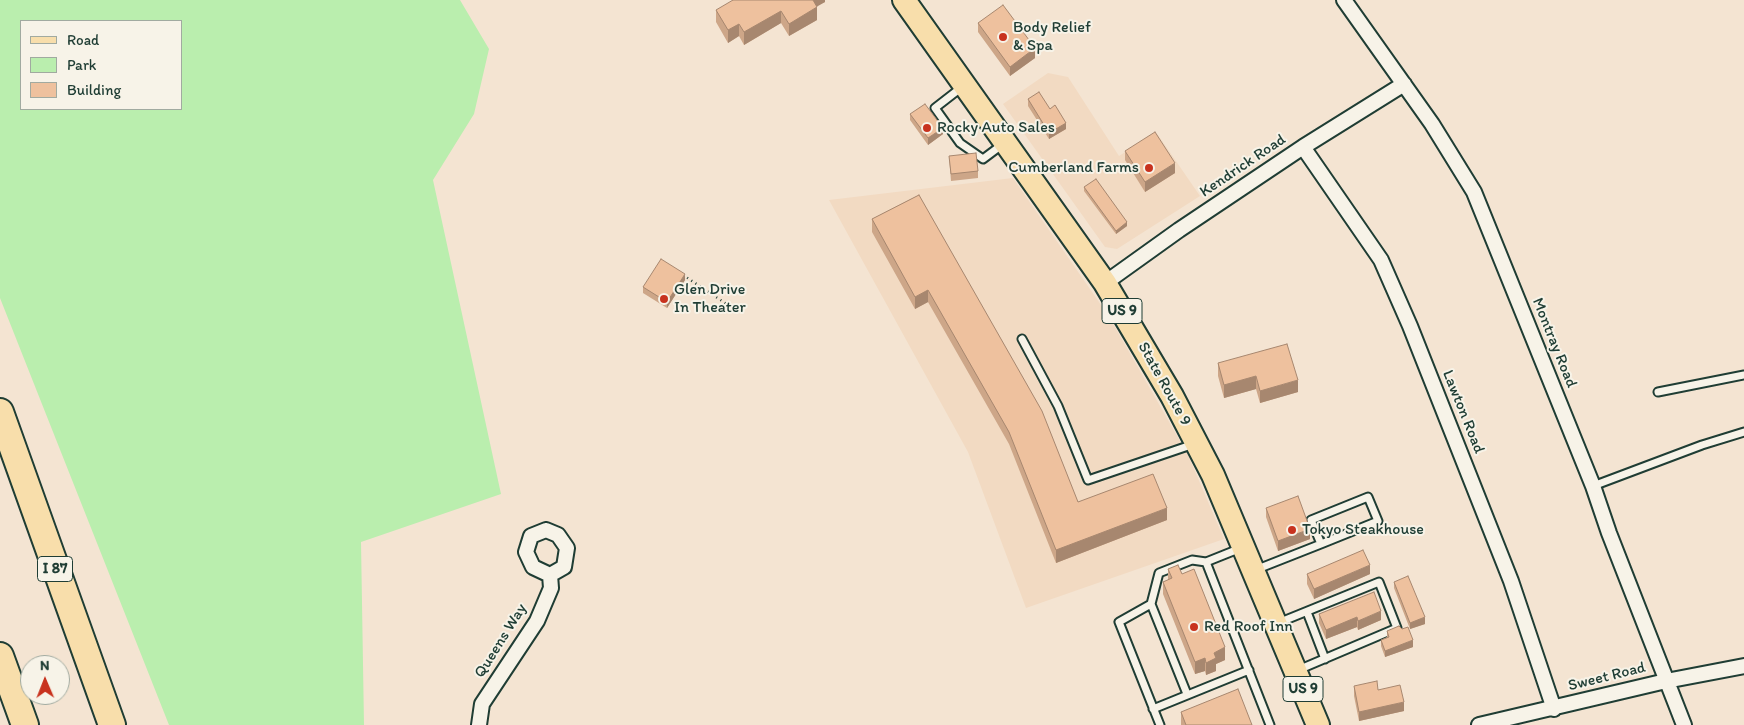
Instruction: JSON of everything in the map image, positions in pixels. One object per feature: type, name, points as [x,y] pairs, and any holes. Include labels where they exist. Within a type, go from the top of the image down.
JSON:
[{"type":"highway","name":"I 87","points":[[0,412],[112,725]]},
{"type":"highway","points":[[0,656],[25,725]]},
{"type":"main road","name":"State Route 9","points":[[904,0],[1105,283],[1172,396],[1213,475],[1318,725]]},
{"type":"street","name":"Montray Road","points":[[1344,0],[1432,124],[1474,192],[1593,486],[1609,533],[1684,725]]},
{"type":"street","name":"Kendrick Road","points":[[1105,283],[1179,230],[1303,147],[1404,84]]},
{"type":"street","name":"Lawton Road","points":[[1303,147],[1381,260],[1410,326],[1511,581],[1554,709]]},
{"type":"street","name":"Queens Way","points":[[479,725],[482,704],[537,621],[551,588],[550,575]]},
{"type":"street","name":"Sweet Road","points":[[1479,725],[1518,721],[1554,709],[1666,681],[1744,666]]},
{"type":"lane","points":[[964,85],[935,108],[960,143],[983,159],[1005,143]]},
{"type":"lane","points":[[1022,339],[1058,406],[1088,480],[1196,443]]},
{"type":"lane","points":[[1658,392],[1744,375]]},
{"type":"lane","points":[[1593,486],[1702,445],[1744,432]]},
{"type":"lane","points":[[1254,571],[1321,544],[1378,521],[1368,497],[1310,520],[1321,544]]},
{"type":"lane","points":[[1188,694],[1151,604],[1159,574],[1192,560],[1206,562],[1244,547]]},
{"type":"lane","points":[[1206,562],[1270,725]]},
{"type":"lane","points":[[1276,624],[1379,582],[1397,628],[1295,671]]},
{"type":"lane","points":[[1151,604],[1119,622],[1160,725]]},
{"type":"lane","points":[[1306,612],[1325,659]]},
{"type":"lane","points":[[1154,709],[1249,670]]},
{"type":"path","points":[[677,271],[737,311]]},
{"type":"shaded area","points":[[1048,73],[1068,77],[1119,156],[1156,132],[1200,196],[1117,249],[1105,247],[1003,104]]},
{"type":"shaded area","points":[[1013,178],[1108,315],[1188,455],[1224,539],[1026,608],[968,452],[829,200]]},
{"type":"green space","points":[[0,0],[460,0],[489,49],[474,114],[433,180],[501,494],[361,542],[364,725],[169,725],[0,298]]},
{"type":"building","points":[[733,0],[813,0],[817,7],[789,24],[781,11],[744,32],[739,24],[728,30],[716,10]]},
{"type":"building","points":[[1003,5],[1035,48],[1010,67],[978,23]]},
{"type":"building","points":[[1039,92],[1050,109],[1055,105],[1066,123],[1049,133],[1028,99]]},
{"type":"building","points":[[925,104],[943,128],[928,138],[910,114]]},
{"type":"building","points":[[1155,132],[1175,163],[1145,182],[1125,151]]},
{"type":"building","points":[[976,153],[978,171],[951,174],[949,156]]},
{"type":"building","name":"Cumberland Farms","points":[[1096,179],[1127,222],[1116,231],[1084,187]]},
{"type":"building","points":[[919,195],[1042,411],[1078,502],[1153,474],[1167,508],[1056,550],[1009,432],[928,290],[915,297],[872,219]]},
{"type":"building","points":[[661,259],[685,274],[667,302],[643,287]]},
{"type":"building","points":[[1287,344],[1298,380],[1260,391],[1256,376],[1224,385],[1218,363]]},
{"type":"building","points":[[1298,496],[1310,529],[1278,541],[1266,508]]},
{"type":"building","points":[[1363,550],[1370,565],[1314,589],[1307,574]]},
{"type":"building","name":"Red Roof Inn","points":[[1178,565],[1182,574],[1194,569],[1225,647],[1214,653],[1216,658],[1206,663],[1205,658],[1195,662],[1163,582],[1172,578],[1168,569]]},
{"type":"building","points":[[1408,576],[1425,617],[1410,623],[1394,582]]},
{"type":"building","points":[[1374,592],[1381,611],[1358,621],[1357,617],[1326,630],[1319,614]]},
{"type":"building","points":[[1399,626],[1402,629],[1408,627],[1413,640],[1385,651],[1381,640],[1389,637],[1387,631]]},
{"type":"building","points":[[1377,681],[1378,690],[1400,685],[1404,702],[1359,712],[1354,686]]},
{"type":"building","points":[[1238,689],[1252,725],[1186,725],[1181,712]]},
{"type":"place","name":"Body Relief & Spa","points":[[1003,37]]},
{"type":"place","name":"Rocky Auto Sales","points":[[927,128]]},
{"type":"place","name":"Cumberland Farms","points":[[1149,168]]},
{"type":"place","name":"Glen Drive In Theater","points":[[664,299]]},
{"type":"place","name":"Tokyo Steakhouse","points":[[1292,530]]},
{"type":"place","name":"Red Roof Inn","points":[[1194,627]]}]
